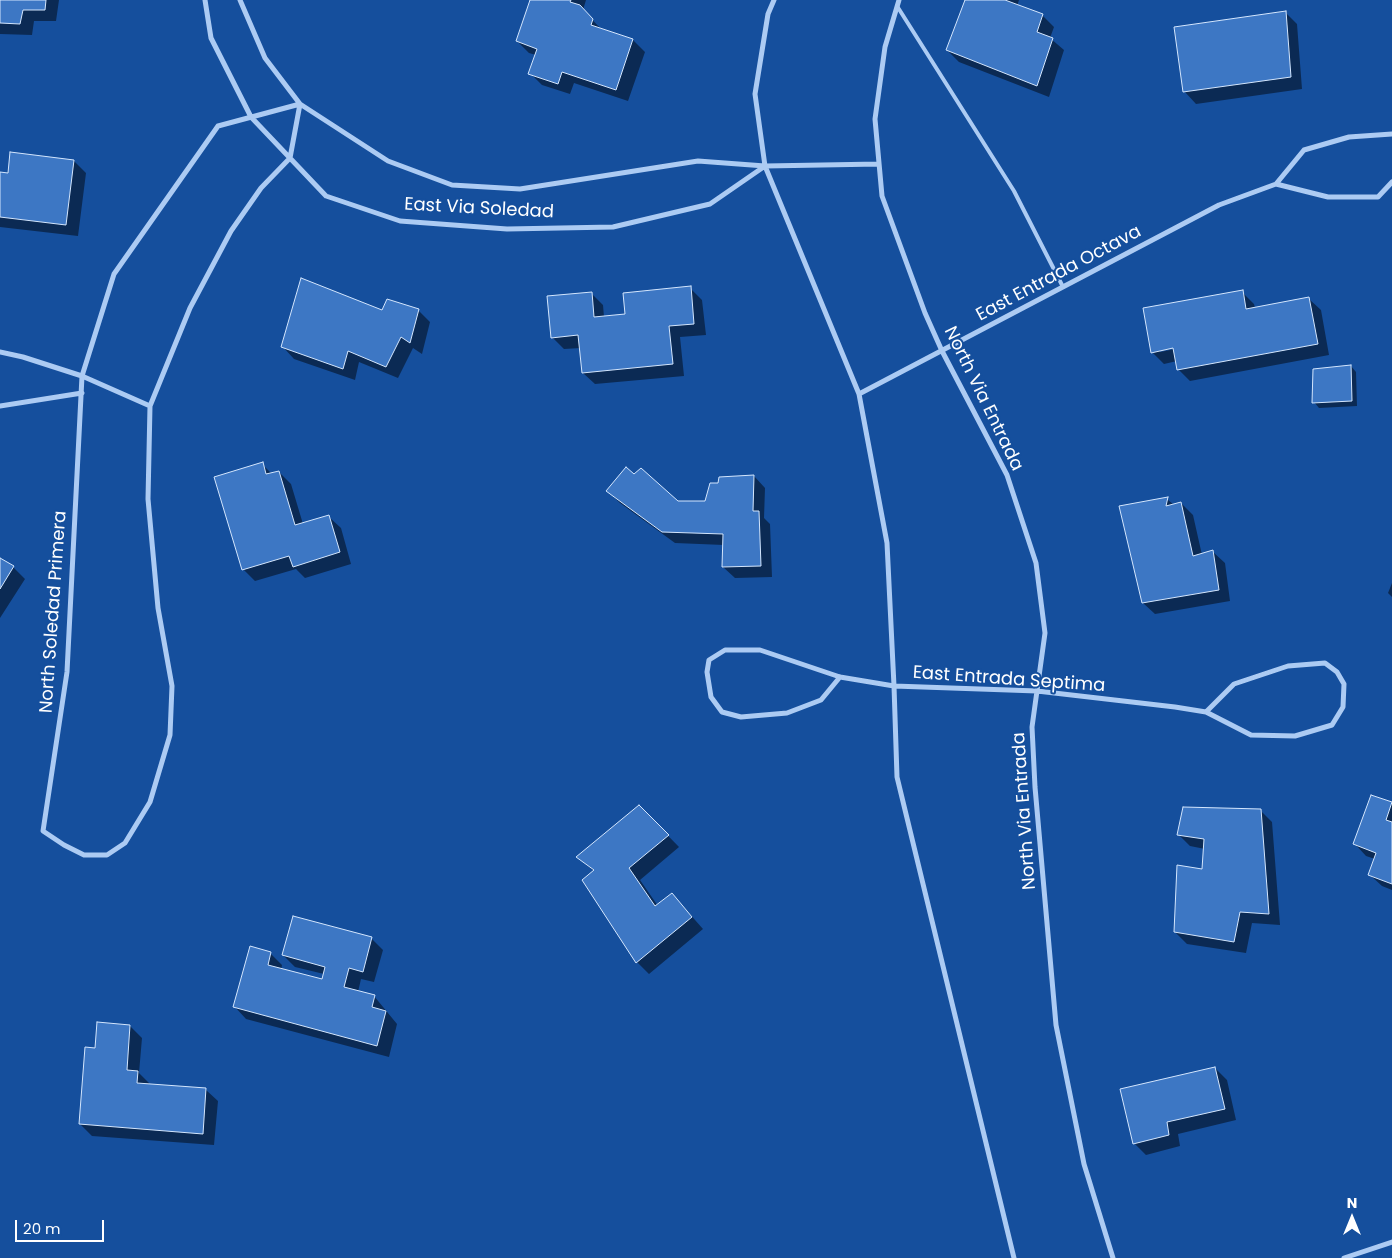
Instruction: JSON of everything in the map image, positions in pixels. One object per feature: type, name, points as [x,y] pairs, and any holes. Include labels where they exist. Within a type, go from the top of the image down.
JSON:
[{"type":"street","name":"East Via Soledad","points":[[205,0],[211,38],[251,117],[326,196],[400,221],[506,228],[613,227],[710,204],[765,166]]},
{"type":"street","name":"East Via Soledad","points":[[240,0],[265,58],[300,104],[388,161],[452,185],[520,190],[698,161],[765,166],[879,164]]},
{"type":"street","points":[[774,0],[768,14],[755,94],[765,166],[859,394],[886,543],[897,778],[1014,1258]]},
{"type":"street","name":"North Via Entrada","points":[[899,0],[885,47],[875,119],[882,196],[925,313],[942,351],[1007,475],[1036,563],[1045,634],[1032,727],[1034,787],[1056,1025],[1084,1164],[1113,1258]]},
{"type":"street","name":"North Soledad Primera","points":[[150,406],[148,499],[158,608],[172,686],[170,735],[150,802],[125,843],[107,855],[84,855],[43,831],[67,672],[82,376],[114,274],[218,126],[300,104]]},
{"type":"street","points":[[0,352],[23,357],[82,376],[150,406],[190,308],[231,230],[261,188],[290,158],[300,104]]},
{"type":"street","points":[[1392,134],[1349,137],[1304,150],[1276,184],[1328,197],[1378,197],[1392,182]]},
{"type":"street","name":"East Entrada Octava","points":[[859,394],[1219,205],[1276,184]]},
{"type":"street","points":[[0,406],[82,393]]},
{"type":"street","name":"East Entrada Septima","points":[[840,678],[820,700],[787,713],[741,717],[722,712],[711,697],[708,672],[709,660],[725,650],[760,650],[840,678],[894,686],[1038,691],[1206,712],[1251,735],[1295,736],[1332,725],[1343,707],[1344,684],[1337,672],[1325,663],[1288,666],[1234,684],[1206,712]]},
{"type":"street","points":[[1344,1258],[1392,1242]]},
{"type":"lane","points":[[897,6],[1014,192],[1063,288]]},
{"type":"building","points":[[0,0],[46,0],[45,10],[23,10],[20,24],[0,23]]},
{"type":"building","points":[[530,0],[571,0],[570,2],[580,5],[593,19],[591,25],[633,39],[616,90],[562,72],[558,84],[528,74],[537,49],[516,41]]},
{"type":"building","points":[[965,0],[1005,0],[1043,14],[1037,32],[1053,38],[1037,86],[946,50]]},
{"type":"building","points":[[1286,11],[1291,77],[1183,92],[1174,27]]},
{"type":"building","points":[[10,152],[74,160],[66,225],[0,217],[0,172],[8,173]]},
{"type":"building","points":[[301,278],[382,310],[387,299],[419,309],[410,343],[401,337],[386,367],[348,351],[343,369],[281,347]]},
{"type":"building","points":[[691,286],[694,324],[669,326],[673,364],[582,373],[578,335],[551,338],[547,296],[592,292],[594,317],[625,314],[623,293]]},
{"type":"building","points":[[1243,290],[1246,309],[1309,297],[1318,344],[1177,370],[1173,348],[1151,353],[1143,308]]},
{"type":"building","points":[[1351,365],[1352,401],[1312,403],[1313,369]]},
{"type":"building","points":[[263,462],[266,474],[279,471],[295,525],[329,515],[340,552],[293,567],[289,556],[242,570],[214,477]]},
{"type":"building","points":[[626,467],[634,474],[641,468],[678,501],[705,501],[710,483],[718,483],[719,477],[754,475],[753,511],[759,511],[761,566],[722,567],[723,534],[662,532],[606,491]]},
{"type":"building","points":[[1168,497],[1166,506],[1181,502],[1193,556],[1213,550],[1219,590],[1142,603],[1119,506]]},
{"type":"building","points":[[0,558],[14,566],[0,589]]},
{"type":"building","points":[[1371,795],[1392,802],[1386,820],[1392,822],[1392,884],[1368,875],[1376,853],[1353,844]]},
{"type":"building","points":[[639,805],[669,835],[629,868],[655,906],[672,893],[692,917],[636,963],[582,880],[594,870],[576,857]]},
{"type":"building","points":[[1183,807],[1261,809],[1269,914],[1240,912],[1234,942],[1174,932],[1177,865],[1202,869],[1204,839],[1177,835]]},
{"type":"building","points":[[293,916],[372,937],[363,972],[349,968],[344,987],[375,995],[372,1007],[386,1011],[377,1046],[233,1007],[250,946],[271,952],[268,965],[322,979],[325,967],[282,955]]},
{"type":"building","points":[[97,1022],[130,1025],[127,1070],[138,1071],[137,1083],[206,1088],[203,1134],[79,1124],[85,1047],[95,1048]]},
{"type":"building","points":[[1215,1067],[1225,1109],[1167,1122],[1169,1135],[1133,1144],[1120,1089]]}]
